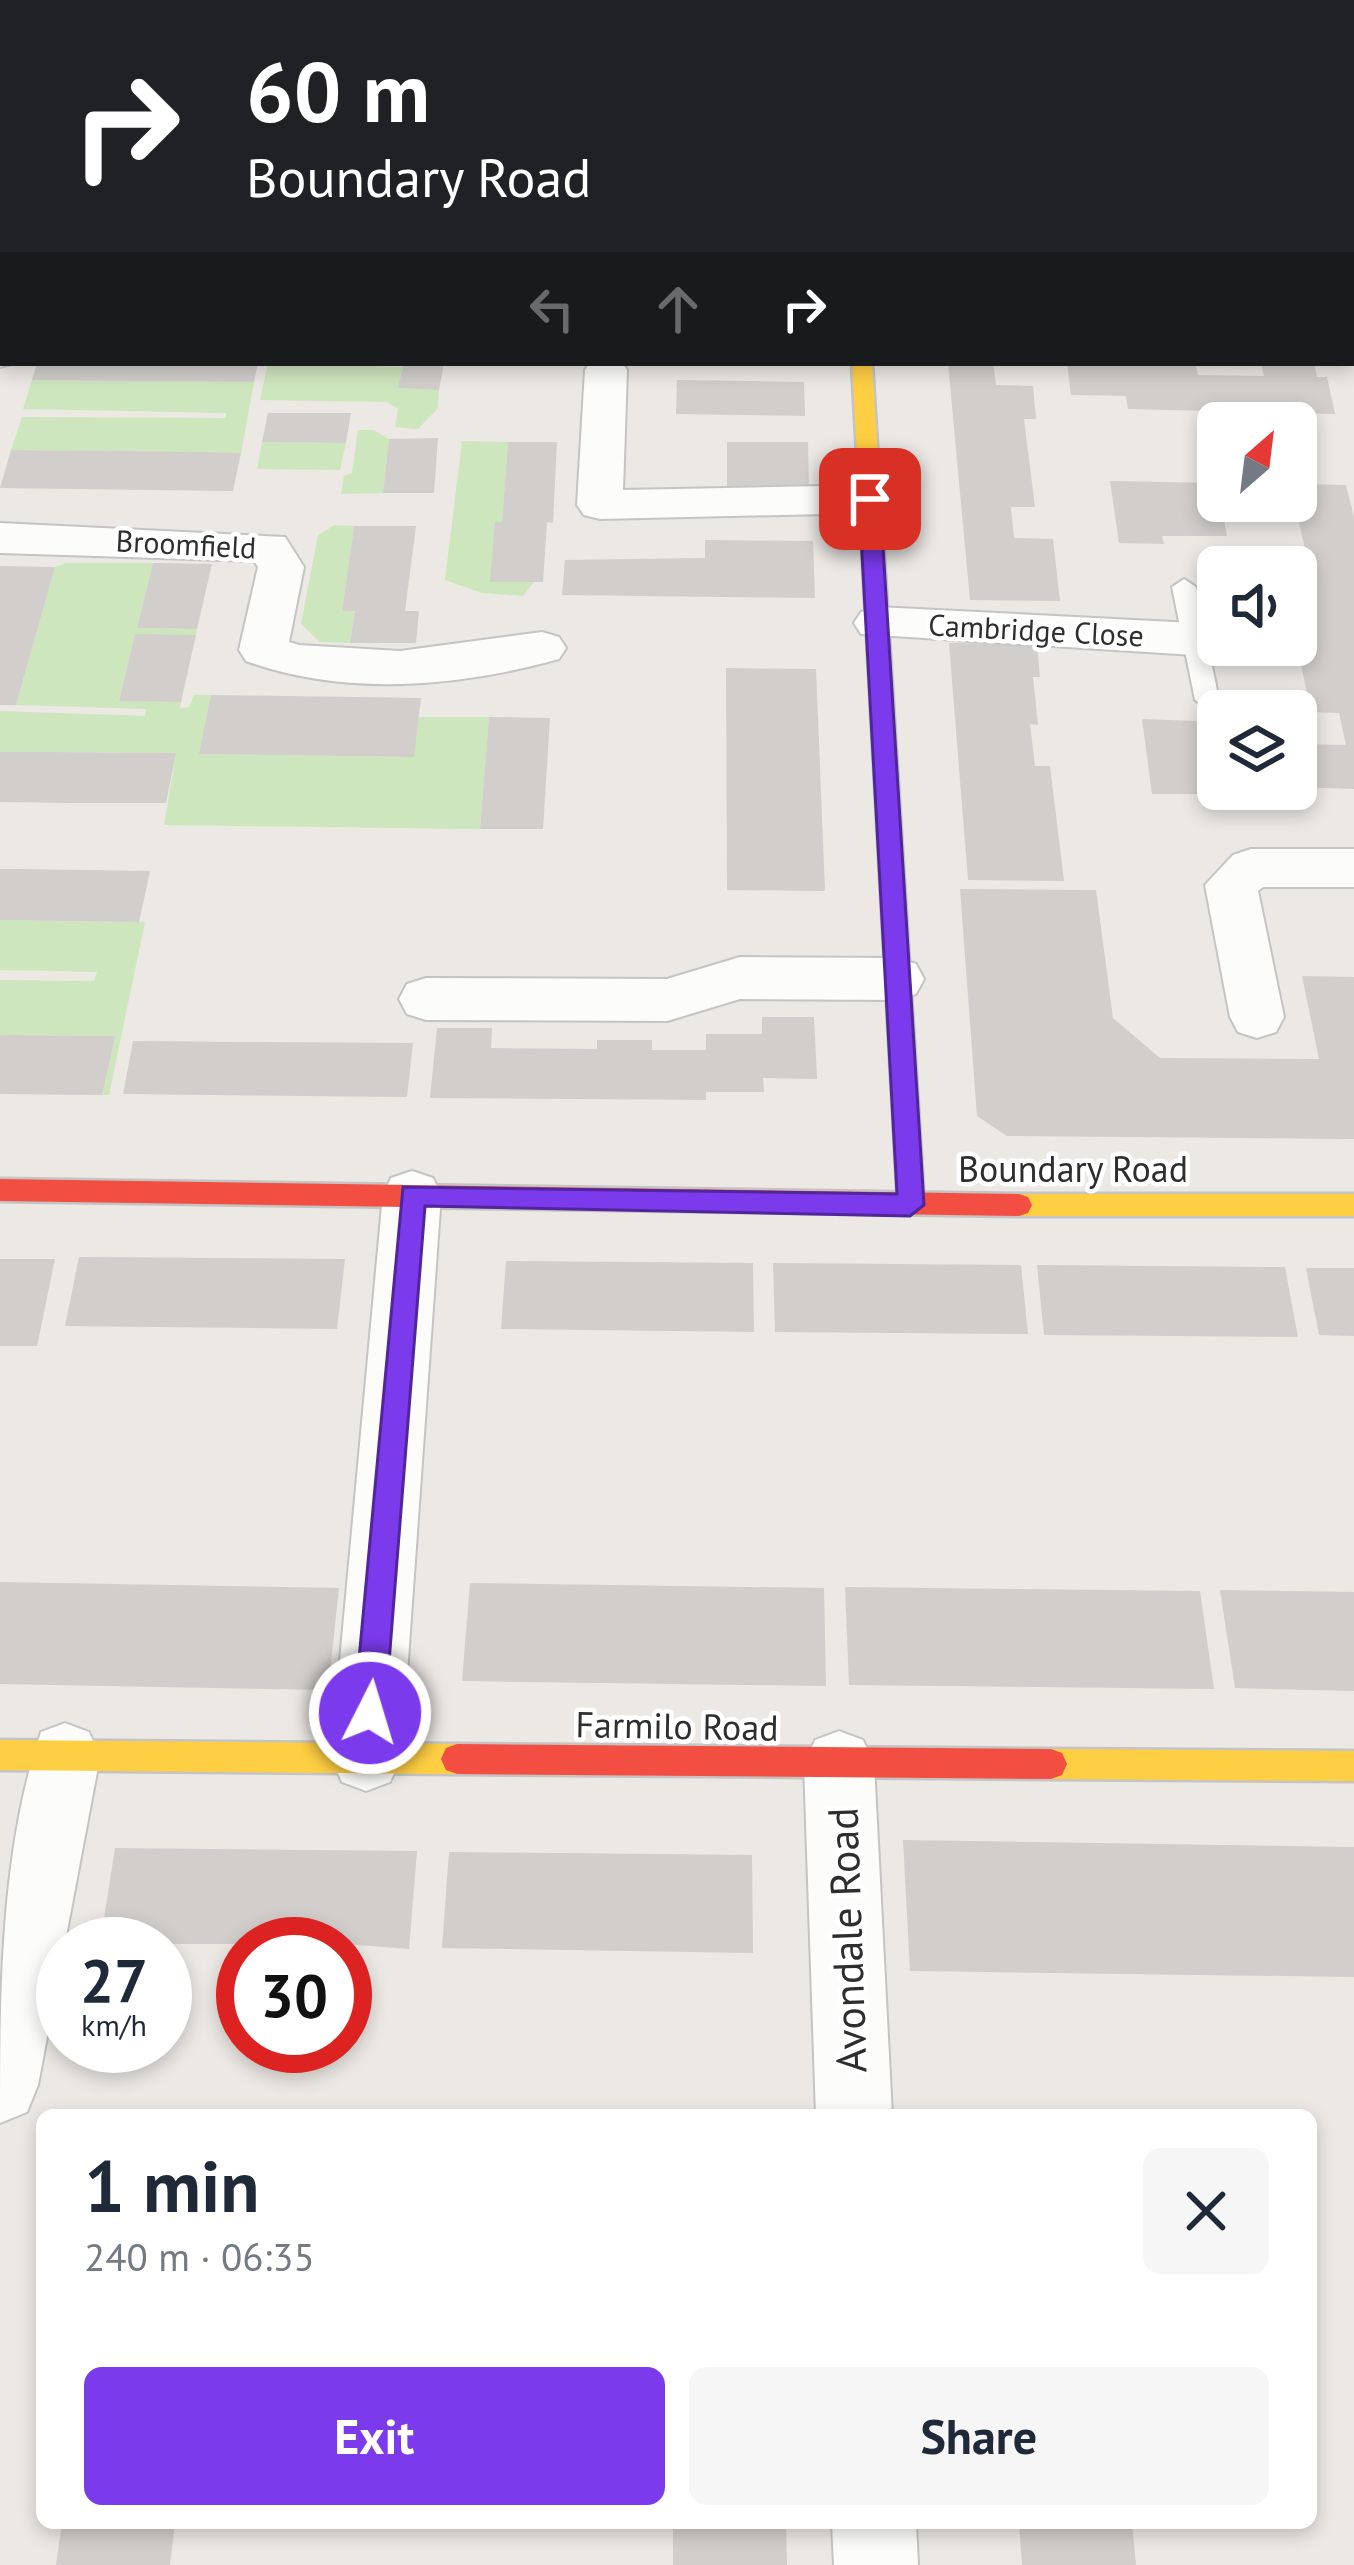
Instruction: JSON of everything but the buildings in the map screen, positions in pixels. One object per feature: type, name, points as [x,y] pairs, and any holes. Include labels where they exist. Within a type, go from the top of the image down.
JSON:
[{"type":"street","points":[[862,366],[910,1205]]},
{"type":"street","points":[[605,370],[600,505],[870,499]]},
{"type":"street","name":"Broomfield","points":[[0,538],[234,542],[269,548],[281,567],[263,650],[290,663],[428,667],[542,648]]},
{"type":"street","name":"Cambridge Close","points":[[878,622],[1194,639]]},
{"type":"street","points":[[1257,1016],[1231,885],[1252,868],[1354,868]]},
{"type":"street","points":[[426,999],[667,1000],[740,978],[897,979]]},
{"type":"street","name":"Boundary Road","points":[[0,1190],[910,1205],[1354,1205]]},
{"type":"street","points":[[366,1758],[412,1195]]},
{"type":"street","points":[[0,2085],[33,1755]]},
{"type":"street","name":"Farmilo Road","points":[[33,1755],[1354,1766]]},
{"type":"street","name":"Avondale Road","points":[[839,1764],[854,2109]]},
{"type":"street","points":[[874,2529],[876,2565]]},
{"type":"lane","name":"Cambridge Close","points":[[1184,587],[1205,690]]},
{"type":"green space","points":[[267,366],[403,367],[399,388],[439,390],[438,408],[418,429],[395,427],[398,409],[387,402],[260,400]]},
{"type":"green space","points":[[32,380],[254,382],[241,453],[11,450],[22,417],[226,418],[226,413],[23,409]]},
{"type":"green space","points":[[358,430],[374,430],[389,439],[383,493],[341,494],[344,476],[352,473]]},
{"type":"green space","points":[[462,441],[508,442],[502,522],[490,582],[534,582],[523,596],[482,593],[445,580]]},
{"type":"green space","points":[[262,442],[346,443],[340,470],[257,469]]},
{"type":"green space","points":[[335,525],[354,526],[342,610],[355,611],[350,643],[320,642],[301,624],[318,535]]},
{"type":"green space","points":[[153,563],[137,628],[197,629],[196,635],[135,635],[119,700],[181,702],[180,708],[189,707],[194,695],[211,695],[200,754],[413,757],[419,717],[489,717],[480,829],[164,825],[176,753],[0,752],[0,711],[145,716],[146,709],[16,705],[55,567]]},
{"type":"green space","points":[[0,920],[145,922],[109,1095],[102,1095],[114,1036],[0,1035],[0,980],[94,981],[97,972],[0,970]]},
{"type":"traffic: slow","points":[[862,366],[911,1205]]},
{"type":"traffic: slow","points":[[1019,1205],[1354,1205]]},
{"type":"traffic: slow","points":[[0,1755],[457,1759]]},
{"type":"traffic: slow","points":[[1051,1764],[1354,1766]]},
{"type":"traffic: jam","points":[[0,1190],[1019,1205]]},
{"type":"traffic: jam","points":[[457,1759],[1051,1764]]},
{"type":"route","points":[[370,1713],[412,1195],[910,1205],[870,499]]}]
